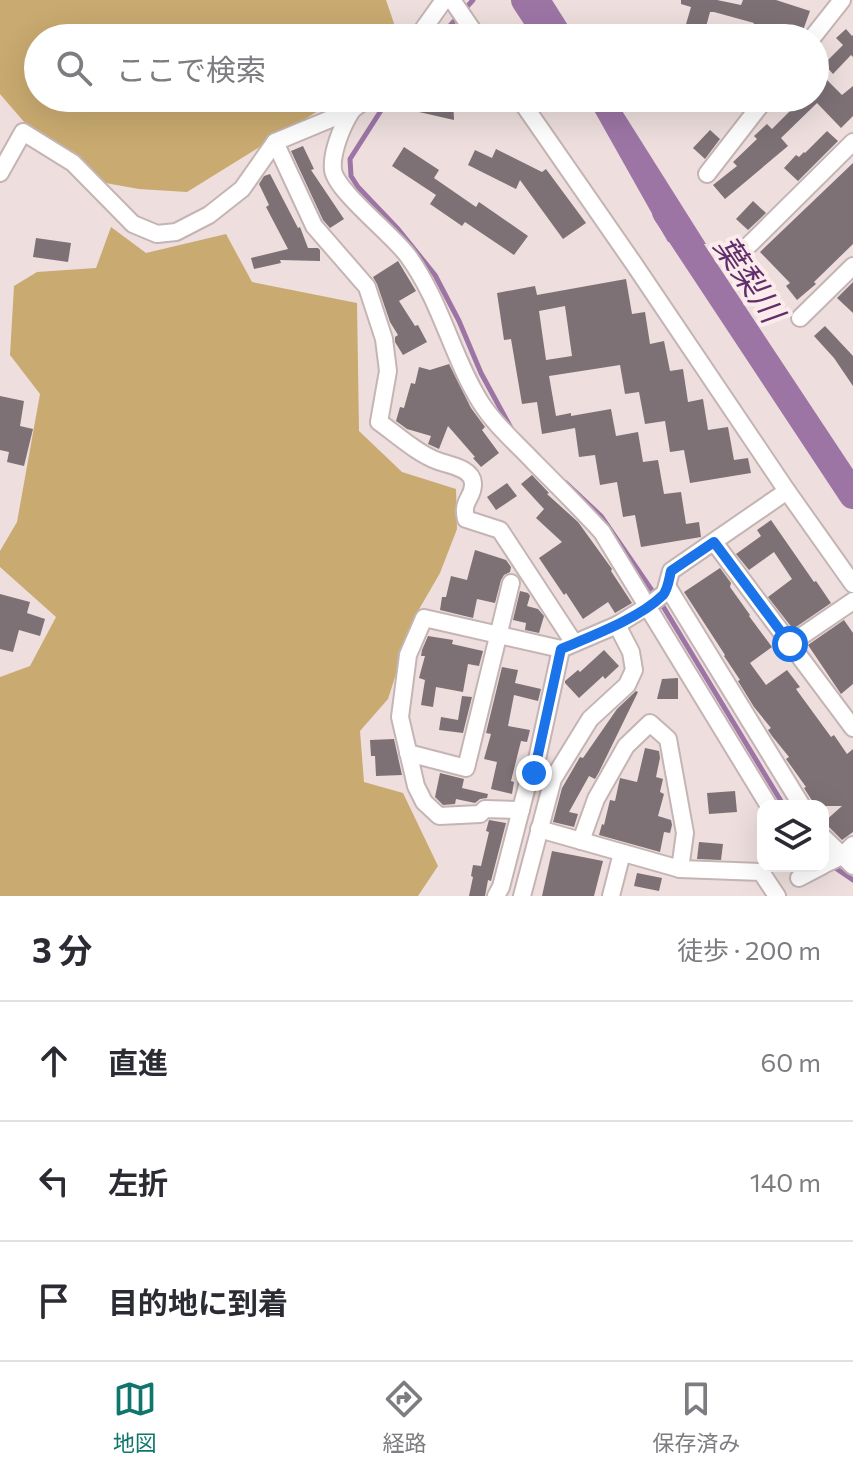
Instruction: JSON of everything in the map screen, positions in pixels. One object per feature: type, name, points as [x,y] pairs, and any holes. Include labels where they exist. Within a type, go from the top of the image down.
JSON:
[{"type":"street","points":[[427,24],[444,0]]},
{"type":"street","points":[[452,0],[468,24]]},
{"type":"street","points":[[823,24],[842,0]]},
{"type":"street","points":[[0,173],[23,132],[73,163],[133,224],[157,234],[176,232],[209,215],[242,189],[275,142],[347,112]]},
{"type":"street","points":[[351,112],[335,147],[333,172],[344,189],[409,257],[483,405],[501,429],[602,532],[765,800]]},
{"type":"street","points":[[529,112],[853,584]]},
{"type":"street","points":[[707,174],[755,112]]},
{"type":"street","points":[[275,142],[314,226],[367,287],[384,339],[388,371],[379,422],[433,459],[468,472],[473,487],[463,509],[466,519],[500,530],[568,646],[534,773],[527,786],[496,896]]},
{"type":"street","points":[[749,245],[853,142]]},
{"type":"street","points":[[800,318],[853,266]]},
{"type":"street","points":[[521,810],[485,809],[480,814],[439,816],[424,802],[416,786],[400,717],[408,655],[424,618],[498,635],[568,646],[617,625],[648,606],[665,593],[671,571],[787,491]]},
{"type":"street","points":[[714,542],[853,728]]},
{"type":"street","points":[[408,753],[466,768],[511,583]]},
{"type":"street","points":[[667,586],[798,800]]},
{"type":"street","points":[[790,644],[853,601]]},
{"type":"street","points":[[522,896],[553,779],[590,719],[627,685],[634,670],[631,652],[617,625]]},
{"type":"street","points":[[581,841],[596,799],[626,746],[650,723],[668,739],[685,833],[680,869]]},
{"type":"street","points":[[539,829],[680,869],[761,872],[777,896]]},
{"type":"street","points":[[829,841],[849,855]]},
{"type":"street","points":[[611,896],[622,853]]},
{"type":"street","points":[[829,863],[849,855]]},
{"type":"street","points":[[799,878],[809,872]]},
{"type":"shaded area","points":[[0,0],[386,0],[394,24],[24,24],[24,112],[316,112],[187,192],[139,189],[83,179],[0,94]]},
{"type":"shaded area","points":[[525,0],[552,0],[567,24],[541,24]]},
{"type":"shaded area","points":[[595,112],[623,112],[706,244],[668,242]]},
{"type":"shaded area","points":[[111,227],[146,253],[226,234],[252,282],[357,303],[359,431],[402,472],[456,489],[457,529],[440,573],[414,618],[388,699],[360,731],[364,782],[403,793],[438,866],[418,896],[0,896],[0,677],[30,666],[56,617],[0,567],[0,551],[17,522],[40,394],[10,355],[14,286],[37,272],[96,268]]},
{"type":"building","points":[[681,0],[717,0],[741,5],[743,0],[776,0],[810,11],[805,24],[754,24],[710,12],[707,24],[686,24],[691,7],[681,4]]},
{"type":"building","points":[[846,29],[853,35],[853,57],[851,55],[833,74],[829,70],[829,59],[843,45],[836,38]]},
{"type":"building","points":[[829,82],[842,95],[853,86],[853,116],[841,128],[826,112],[829,112]]},
{"type":"building","points":[[419,112],[454,112],[454,120]]},
{"type":"building","points":[[789,112],[808,112],[781,138],[788,146],[725,199],[713,185],[737,166],[733,162],[757,139],[754,136],[767,124],[772,129]]},
{"type":"building","points":[[710,130],[720,139],[705,159],[693,148]]},
{"type":"building","points":[[827,131],[838,141],[798,181],[784,168]]},
{"type":"building","points":[[303,146],[314,169],[311,170],[344,219],[330,228],[323,220],[291,151]]},
{"type":"building","points":[[404,147],[439,170],[434,178],[476,207],[479,202],[528,236],[514,255],[465,222],[462,226],[430,204],[436,195],[392,166]]},
{"type":"building","points":[[496,149],[542,172],[546,169],[586,223],[563,239],[520,180],[516,189],[468,165],[475,150],[492,158]]},
{"type":"building","points":[[853,163],[853,244],[797,300],[786,286],[790,283],[760,252]]},
{"type":"building","points":[[270,174],[300,227],[308,248],[320,250],[320,261],[280,260],[281,263],[254,269],[251,258],[288,249],[266,207],[269,205],[259,184],[264,176]]},
{"type":"building","points":[[753,201],[766,213],[748,230],[736,219]]},
{"type":"building","points":[[36,238],[71,243],[68,262],[33,257]]},
{"type":"building","points":[[398,261],[416,291],[399,301],[427,342],[403,355],[395,342],[398,335],[373,277]]},
{"type":"building","points":[[626,279],[632,314],[645,312],[650,344],[664,341],[670,371],[683,369],[688,402],[703,399],[708,430],[728,427],[734,460],[748,458],[751,473],[690,483],[684,450],[670,452],[665,421],[645,424],[639,392],[625,394],[620,365],[549,376],[556,416],[611,409],[616,436],[638,432],[643,462],[658,460],[664,494],[681,492],[686,524],[699,522],[701,537],[641,547],[635,515],[623,517],[617,482],[600,485],[595,455],[579,457],[575,428],[542,434],[537,402],[522,404],[511,339],[504,340],[497,293],[535,286],[537,295]],"holes":[[[565,306],[572,356],[546,360],[539,311]]]},
{"type":"building","points":[[853,282],[853,313],[837,298]]},
{"type":"building","points":[[825,326],[853,356],[853,386],[814,336]]},
{"type":"building","points":[[449,364],[471,408],[485,427],[482,430],[499,453],[481,467],[448,426],[439,449],[428,444],[431,436],[407,429],[396,421],[400,407],[404,408],[411,383],[415,384],[419,367],[430,370]]},
{"type":"building","points":[[0,396],[24,401],[20,426],[33,429],[24,466],[7,462],[9,452],[0,450]]},
{"type":"building","points":[[532,475],[547,494],[578,522],[632,603],[615,613],[608,602],[583,619],[566,593],[564,595],[539,558],[562,542],[536,518],[544,509],[521,484]]},
{"type":"building","points":[[507,483],[517,496],[496,510],[487,497]]},
{"type":"building","points":[[771,520],[831,603],[793,629],[768,597],[792,579],[774,552],[749,570],[736,554],[761,536],[757,530]]},
{"type":"building","points":[[475,550],[506,560],[511,567],[501,580],[495,603],[477,599],[473,618],[440,610],[451,576],[467,580]]},
{"type":"building","points":[[720,568],[772,647],[750,663],[766,685],[787,670],[800,687],[796,689],[831,737],[834,735],[847,754],[853,749],[853,832],[842,840],[829,827],[829,818],[842,806],[829,806],[829,800],[812,800],[786,759],[789,757],[768,730],[771,728],[754,707],[684,592]]},
{"type":"building","points":[[520,591],[530,596],[527,606],[538,609],[544,616],[539,633],[525,630],[526,623],[513,620]]},
{"type":"building","points":[[0,594],[30,602],[27,613],[45,619],[40,636],[19,630],[13,652],[0,649]]},
{"type":"building","points":[[844,620],[853,633],[853,684],[841,694],[808,645]]},
{"type":"building","points":[[428,636],[453,640],[452,644],[483,651],[479,666],[468,664],[463,692],[436,687],[433,707],[421,705],[425,680],[419,678],[425,656],[421,656],[422,650]]},
{"type":"building","points":[[604,650],[619,666],[579,698],[565,681]]},
{"type":"building","points":[[502,667],[518,670],[515,683],[541,689],[538,701],[514,695],[508,726],[530,730],[527,742],[521,741],[511,781],[514,782],[512,794],[491,789],[497,762],[484,759],[491,734],[486,733]]},
{"type":"building","points":[[678,678],[678,699],[657,699],[662,679]]},
{"type":"building","points":[[636,691],[599,772],[595,779],[589,776],[569,812],[578,814],[574,827],[553,822],[562,788],[580,757],[583,758],[617,709]]},
{"type":"building","points":[[462,696],[472,697],[463,733],[439,730],[441,717],[458,720]]},
{"type":"building","points":[[394,739],[402,775],[376,776],[370,740]]},
{"type":"building","points":[[645,748],[659,751],[656,777],[663,779],[660,792],[664,794],[658,816],[671,820],[672,825],[670,833],[664,832],[660,852],[599,835],[610,800],[615,801],[620,778],[637,782]]},
{"type":"building","points":[[440,773],[464,779],[462,788],[488,794],[487,798],[475,803],[456,799],[455,804],[443,805],[435,797]]},
{"type":"building","points":[[735,791],[737,812],[709,814],[707,793]]},
{"type":"building","points":[[489,820],[506,823],[491,881],[488,880],[485,896],[469,896],[473,865],[481,866]]},
{"type":"building","points":[[699,842],[723,844],[721,860],[697,859]]},
{"type":"building","points":[[552,851],[603,861],[594,896],[542,896]]},
{"type":"building","points":[[637,873],[662,878],[659,891],[634,886]]},
{"type":"waterway","points":[[452,24],[473,0]]},
{"type":"waterway","name":"葉梨川","points":[[525,0],[541,24]]},
{"type":"waterway","points":[[380,112],[350,159],[351,176],[435,275],[511,428]]},
{"type":"waterway","name":"葉梨川","points":[[666,212],[853,495]]},
{"type":"waterway","points":[[566,483],[601,516],[664,608],[780,800]]},
{"type":"waterway","points":[[831,865],[853,880]]},
{"type":"route","points":[[534,773],[561,649],[617,625],[648,606],[665,593],[671,571],[714,542],[790,644]]}]
